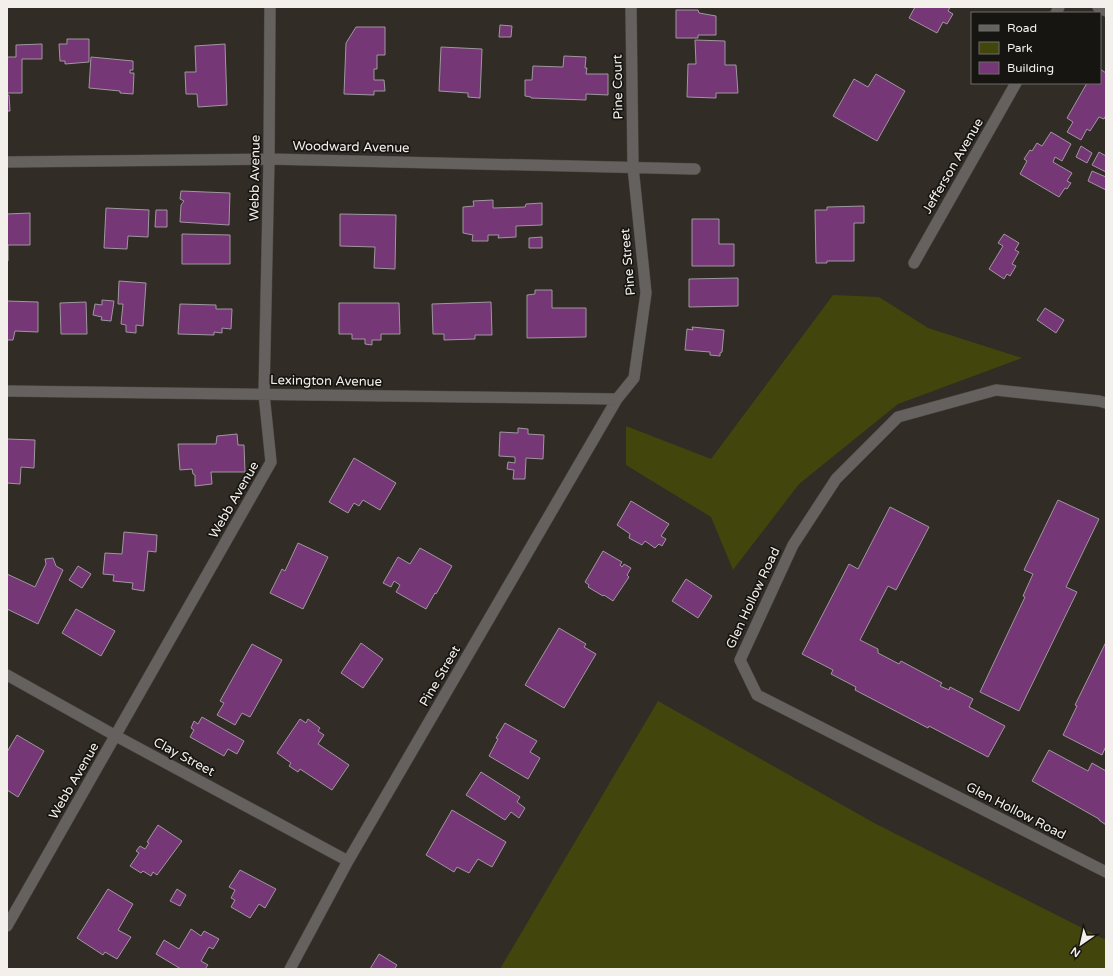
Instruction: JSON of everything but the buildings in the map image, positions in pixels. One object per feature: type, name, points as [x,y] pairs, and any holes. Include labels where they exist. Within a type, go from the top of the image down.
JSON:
[{"type":"street","name":"Webb Avenue","points":[[7,926],[272,462],[264,394],[269,159],[270,7]]},
{"type":"street","name":"Pine Court","points":[[631,7],[633,168]]},
{"type":"street","points":[[1098,7],[1106,11]]},
{"type":"street","name":"Jefferson Avenue","points":[[914,263],[1015,84]]},
{"type":"street","name":"Woodward Avenue","points":[[7,162],[269,159],[695,169]]},
{"type":"street","name":"Pine Street","points":[[290,969],[348,861],[617,399],[634,378],[646,293],[633,168]]},
{"type":"street","name":"Glen Hollow Road","points":[[1106,403],[996,390],[898,417],[836,480],[793,545],[740,660],[758,695],[1106,872]]},
{"type":"street","name":"Lexington Avenue","points":[[7,391],[617,399]]},
{"type":"street","name":"Clay Street","points":[[7,675],[116,736],[348,861]]},
{"type":"green space","points":[[833,295],[879,297],[928,328],[1022,358],[898,404],[799,484],[733,570],[711,517],[626,465],[626,426],[711,459]]},
{"type":"green space","points":[[658,701],[876,824],[1106,940],[1106,969],[500,969]]}]
